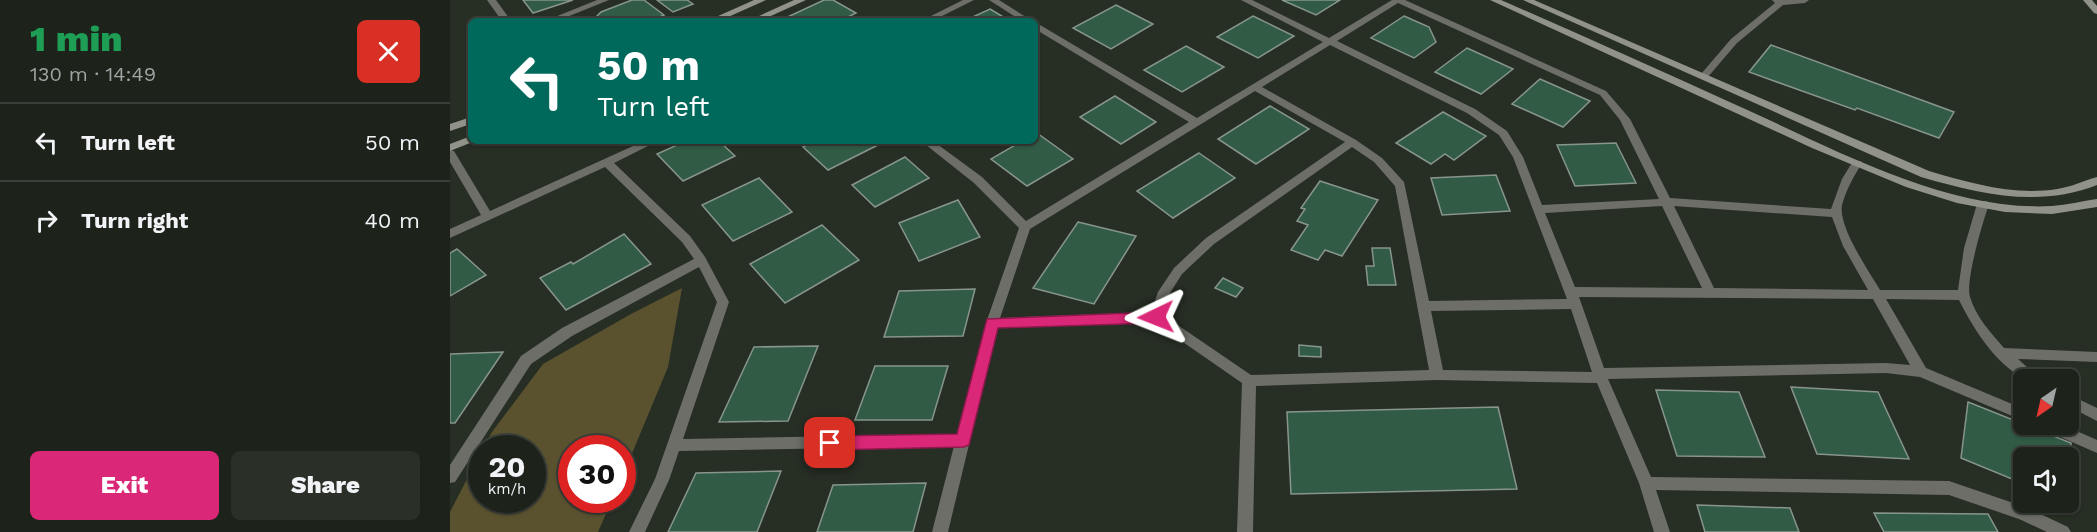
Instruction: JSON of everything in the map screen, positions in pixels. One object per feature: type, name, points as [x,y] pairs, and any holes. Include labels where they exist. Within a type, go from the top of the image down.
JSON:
[{"type":"main road","points":[[718,18],[762,0]]},
{"type":"main road","points":[[759,18],[802,0]]},
{"type":"main road","points":[[1494,0],[1857,163],[1942,196],[2028,211],[2081,207],[2097,202]]},
{"type":"main road","points":[[1527,0],[1925,174],[1967,187],[2008,193],[2054,193],[2097,181]]},
{"type":"main road","points":[[2087,0],[2097,11]]},
{"type":"main road","points":[[450,128],[468,121]]},
{"type":"main road","points":[[450,148],[468,140]]},
{"type":"street","points":[[490,0],[505,18]]},
{"type":"street","points":[[557,18],[604,0]]},
{"type":"street","points":[[931,18],[970,0]]},
{"type":"street","points":[[993,0],[1023,18]]},
{"type":"street","points":[[1245,0],[1471,111],[1503,133],[1518,157],[1539,208],[1600,375],[1646,483],[1662,532]]},
{"type":"street","points":[[940,532],[992,322],[1025,227],[1398,0],[1603,93],[1625,119],[1711,294]]},
{"type":"street","points":[[1704,76],[1734,41],[1778,2],[1805,0]]},
{"type":"street","points":[[1038,27],[1198,123]]},
{"type":"street","points":[[1256,88],[1352,142],[1378,160],[1400,185],[1437,375]]},
{"type":"street","points":[[1156,317],[1164,292],[1179,271],[1210,241],[1352,142]]},
{"type":"street","points":[[450,234],[646,144]]},
{"type":"street","points":[[930,144],[978,180],[1025,227]]},
{"type":"street","points":[[450,153],[487,216]]},
{"type":"street","points":[[606,162],[686,239],[701,260],[723,302],[662,480],[637,532]]},
{"type":"street","points":[[1857,163],[1847,179],[1836,207],[1838,222],[1849,246],[1921,372]]},
{"type":"street","points":[[1539,208],[1666,202],[1836,213]]},
{"type":"street","points":[[1983,204],[1971,248],[1963,295],[1979,327],[2001,353],[2022,369]]},
{"type":"street","points":[[450,477],[526,360],[567,332],[701,260]]},
{"type":"street","points":[[1423,306],[1711,294],[1963,295]]},
{"type":"street","points":[[992,322],[1156,317],[1249,381],[1437,375],[1600,375],[1886,368],[1921,372],[2013,411]]},
{"type":"street","points":[[2001,353],[2097,357]]},
{"type":"street","points":[[1245,532],[1249,381]]},
{"type":"street","points":[[2079,405],[2097,415]]},
{"type":"street","points":[[2070,435],[2097,447]]},
{"type":"street","points":[[674,445],[964,440]]},
{"type":"street","points":[[1646,483],[1949,488],[2023,513],[2063,532]]},
{"type":"shaded area","points":[[682,288],[668,367],[636,444],[636,435],[558,435],[558,513],[606,513],[598,532],[450,532],[450,512],[468,477],[468,513],[546,513],[546,435],[490,435],[543,364]]},
{"type":"building","points":[[523,0],[573,0],[533,13]]},
{"type":"building","points":[[632,0],[644,0],[664,15],[657,18],[595,18],[601,12]]},
{"type":"building","points":[[657,0],[687,0],[693,4],[673,12]]},
{"type":"building","points":[[824,0],[833,0],[856,13],[846,18],[785,18]]},
{"type":"building","points":[[1282,0],[1340,0],[1316,15]]},
{"type":"building","points":[[1116,5],[1153,24],[1111,49],[1073,28]]},
{"type":"building","points":[[990,9],[1005,18],[970,18]]},
{"type":"building","points":[[1253,16],[1294,36],[1258,58],[1217,37]]},
{"type":"building","points":[[1404,16],[1429,27],[1436,42],[1414,58],[1371,38]]},
{"type":"building","points":[[1771,45],[1954,112],[1939,138],[1749,72]]},
{"type":"building","points":[[1186,46],[1224,67],[1182,92],[1144,70]]},
{"type":"building","points":[[1467,48],[1513,69],[1481,94],[1435,72]]},
{"type":"building","points":[[1540,79],[1590,101],[1563,127],[1512,104]]},
{"type":"building","points":[[1115,96],[1156,122],[1121,144],[1080,117]]},
{"type":"building","points":[[1270,106],[1309,129],[1256,164],[1218,139]]},
{"type":"building","points":[[1443,112],[1486,136],[1454,160],[1445,154],[1431,164],[1396,143]]},
{"type":"building","points":[[1038,134],[1073,159],[1027,186],[991,159],[1017,144],[1038,144]]},
{"type":"building","points":[[1616,143],[1636,183],[1575,186],[1557,145]]},
{"type":"building","points":[[679,144],[722,144],[735,156],[683,181],[657,154]]},
{"type":"building","points":[[810,144],[880,144],[828,170],[803,147]]},
{"type":"building","points":[[1199,153],[1235,178],[1173,218],[1137,191]]},
{"type":"building","points":[[905,157],[929,178],[875,207],[852,185]]},
{"type":"building","points":[[1496,175],[1510,211],[1442,215],[1431,178]]},
{"type":"building","points":[[759,178],[792,212],[733,241],[702,205]]},
{"type":"building","points":[[1320,181],[1378,200],[1342,256],[1325,250],[1318,260],[1291,250],[1308,225],[1297,221],[1305,209],[1301,208]]},
{"type":"building","points":[[958,200],[980,237],[919,261],[899,223]]},
{"type":"building","points":[[1078,222],[1136,236],[1094,304],[1033,288]]},
{"type":"building","points":[[822,225],[859,260],[785,303],[750,264]]},
{"type":"building","points":[[624,234],[651,264],[566,310],[540,278],[571,262],[573,264]]},
{"type":"building","points":[[1372,248],[1390,248],[1396,285],[1368,285],[1366,266],[1374,266]]},
{"type":"building","points":[[457,249],[486,275],[450,296],[450,253]]},
{"type":"building","points":[[1223,278],[1243,288],[1236,297],[1215,288]]},
{"type":"building","points":[[975,289],[963,336],[884,337],[899,291]]},
{"type":"building","points":[[1299,345],[1321,347],[1321,357],[1299,356]]},
{"type":"building","points":[[818,346],[788,421],[719,422],[754,347]]},
{"type":"building","points":[[503,352],[455,423],[450,423],[450,354]]},
{"type":"building","points":[[875,366],[948,366],[932,420],[855,420]]},
{"type":"building","points":[[1791,387],[1878,392],[1909,459],[1817,454]]},
{"type":"building","points":[[1656,390],[1739,392],[1765,457],[1677,456]]},
{"type":"building","points":[[1968,402],[2013,420],[2013,435],[2051,435],[2071,443],[2071,447],[2013,447],[2013,479],[1961,458]]},
{"type":"building","points":[[1498,407],[1517,489],[1291,494],[1287,412]]},
{"type":"building","points":[[781,471],[757,532],[668,532],[696,473]]},
{"type":"building","points":[[926,483],[913,532],[817,532],[833,485]]},
{"type":"building","points":[[1697,505],[1790,508],[1799,532],[1705,532]]},
{"type":"building","points":[[1874,513],[1988,514],[1998,532],[1884,532]]},
{"type":"route","points":[[830,443],[964,440],[992,322],[1156,317]]}]
